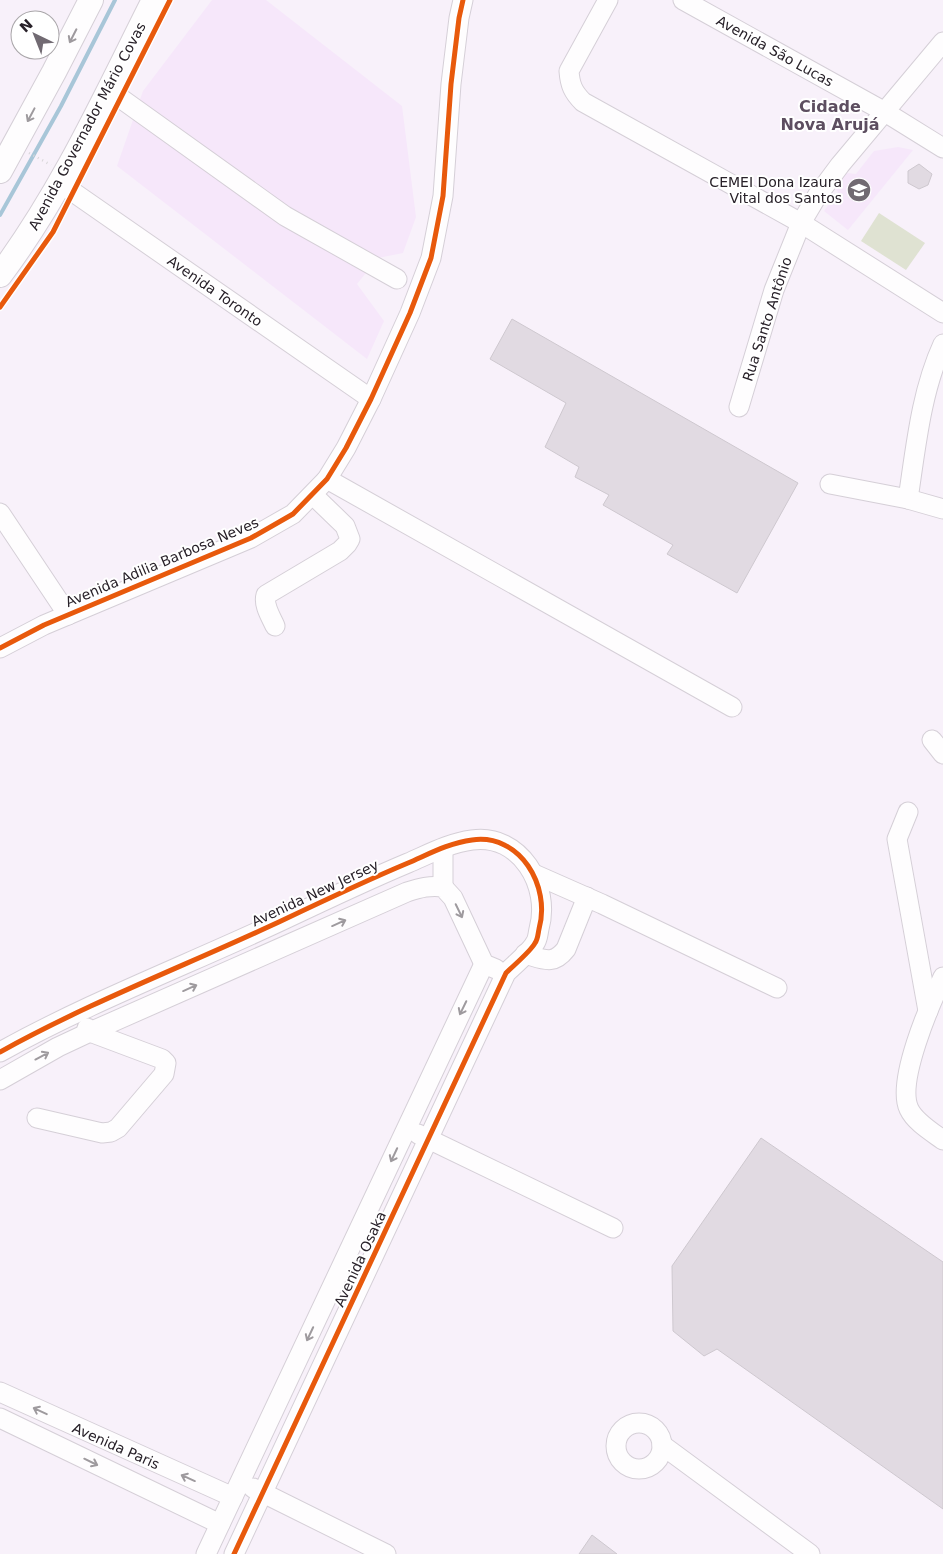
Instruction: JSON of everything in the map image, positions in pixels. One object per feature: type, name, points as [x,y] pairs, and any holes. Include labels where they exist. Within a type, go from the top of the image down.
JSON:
[{"type":"main road","points":[[0,171],[91,0]]},
{"type":"main road","name":"Avenida Governador Mário Covas","points":[[0,275],[22,246],[58,175],[109,90],[154,0]]},
{"type":"street","name":"Avenida Adilia Barbosa Neves","points":[[0,648],[68,615],[251,538],[293,514],[327,479],[346,448],[371,398],[410,313],[431,258],[443,196],[451,84],[463,0]]},
{"type":"street","points":[[608,0],[569,71],[570,83],[574,93],[583,102],[801,223],[943,313]]},
{"type":"street","name":"Avenida São Lucas","points":[[684,0],[885,112],[943,148]]},
{"type":"street","name":"Rua Santo Antônio","points":[[739,407],[774,290],[801,223],[817,196],[840,165],[943,42]]},
{"type":"street","points":[[109,90],[285,216],[397,279]]},
{"type":"street","name":"Avenida Toronto","points":[[58,175],[371,398]]},
{"type":"street","points":[[908,499],[920,417],[934,363],[943,344]]},
{"type":"street","points":[[327,479],[732,707]]},
{"type":"street","points":[[830,484],[908,499],[943,509]]},
{"type":"street","points":[[275,626],[267,607],[266,595],[340,551],[348,544],[350,539],[344,526],[313,495]]},
{"type":"street","points":[[0,512],[68,615]]},
{"type":"street","points":[[908,812],[897,839],[928,1011]]},
{"type":"street","name":"Avenida New Jersey","points":[[0,1052],[76,1012],[457,842],[497,840],[515,851],[534,874],[540,890],[543,915],[535,943],[506,973]]},
{"type":"street","points":[[443,848],[443,887]]},
{"type":"street","points":[[534,874],[777,988]]},
{"type":"street","points":[[372,879],[383,904]]},
{"type":"street","points":[[0,1080],[90,1032],[422,887],[443,887],[453,898],[484,964],[506,973]]},
{"type":"street","points":[[525,954],[548,960],[556,960],[562,955],[587,898]]},
{"type":"street","name":"Avenida Osaka","points":[[206,1554],[484,964]]},
{"type":"street","name":"Avenida Osaka","points":[[234,1554],[506,973]]},
{"type":"street","points":[[943,977],[928,1011],[909,1069],[905,1096],[909,1110],[926,1128],[943,1140]]},
{"type":"street","points":[[37,1118],[102,1133],[111,1132],[118,1128],[164,1074],[166,1063],[162,1059],[90,1032],[76,1012]]},
{"type":"street","points":[[406,1128],[613,1228]]},
{"type":"street","points":[[359,1228],[381,1240]]},
{"type":"street","points":[[319,1313],[342,1324]]},
{"type":"street","points":[[291,1373],[314,1384]]},
{"type":"street","name":"Avenida Paris","points":[[0,1392],[124,1450],[236,1490],[262,1493],[386,1554]]},
{"type":"street","name":"Avenida Paris","points":[[0,1418],[220,1524]]},
{"type":"street","points":[[662,1445],[810,1554]]},
{"type":"street","points":[[112,1472],[124,1450]]},
{"type":"path","points":[[28,152],[58,175]]},
{"type":"shaded area","points":[[212,0],[266,0],[402,106],[416,217],[403,253],[378,258],[357,284],[384,321],[367,359],[117,166],[143,91]]},
{"type":"shaded area","name":"CEMEI Dona Izaura Vital dos Santos","points":[[898,147],[913,150],[848,230],[824,211],[838,192],[834,187],[847,173],[856,174],[874,151]]},
{"type":"green space","points":[[879,213],[925,243],[906,270],[861,241]]},
{"type":"building","points":[[919,164],[932,174],[928,185],[919,189],[908,183],[908,171]]},
{"type":"building","points":[[512,319],[798,483],[737,593],[667,554],[673,545],[603,505],[609,495],[575,477],[579,467],[545,447],[566,403],[490,359]]},
{"type":"building","points":[[761,1138],[943,1262],[943,1509],[717,1349],[704,1356],[673,1331],[672,1266]]},
{"type":"building","points":[[592,1535],[617,1554],[579,1554]]},
{"type":"waterway","points":[[0,215],[61,106],[115,0]]},
{"type":"cycle path","points":[[0,307],[53,232],[170,0]]},
{"type":"cycle path","points":[[0,648],[44,625],[251,538],[293,514],[327,479],[346,448],[371,399],[410,313],[431,258],[443,196],[451,84],[463,0]]},
{"type":"cycle path","points":[[0,1052],[104,1000],[439,849],[472,840],[489,840],[504,845],[517,854],[528,866],[536,880],[542,913],[536,941],[526,954],[506,973],[234,1554]]},
{"type":"place","name":"CEMEI Dona Izaura Vital dos Santos","points":[[859,190]]},
{"type":"district","name":"Cidade Nova Arujá","points":[[830,115]]}]
